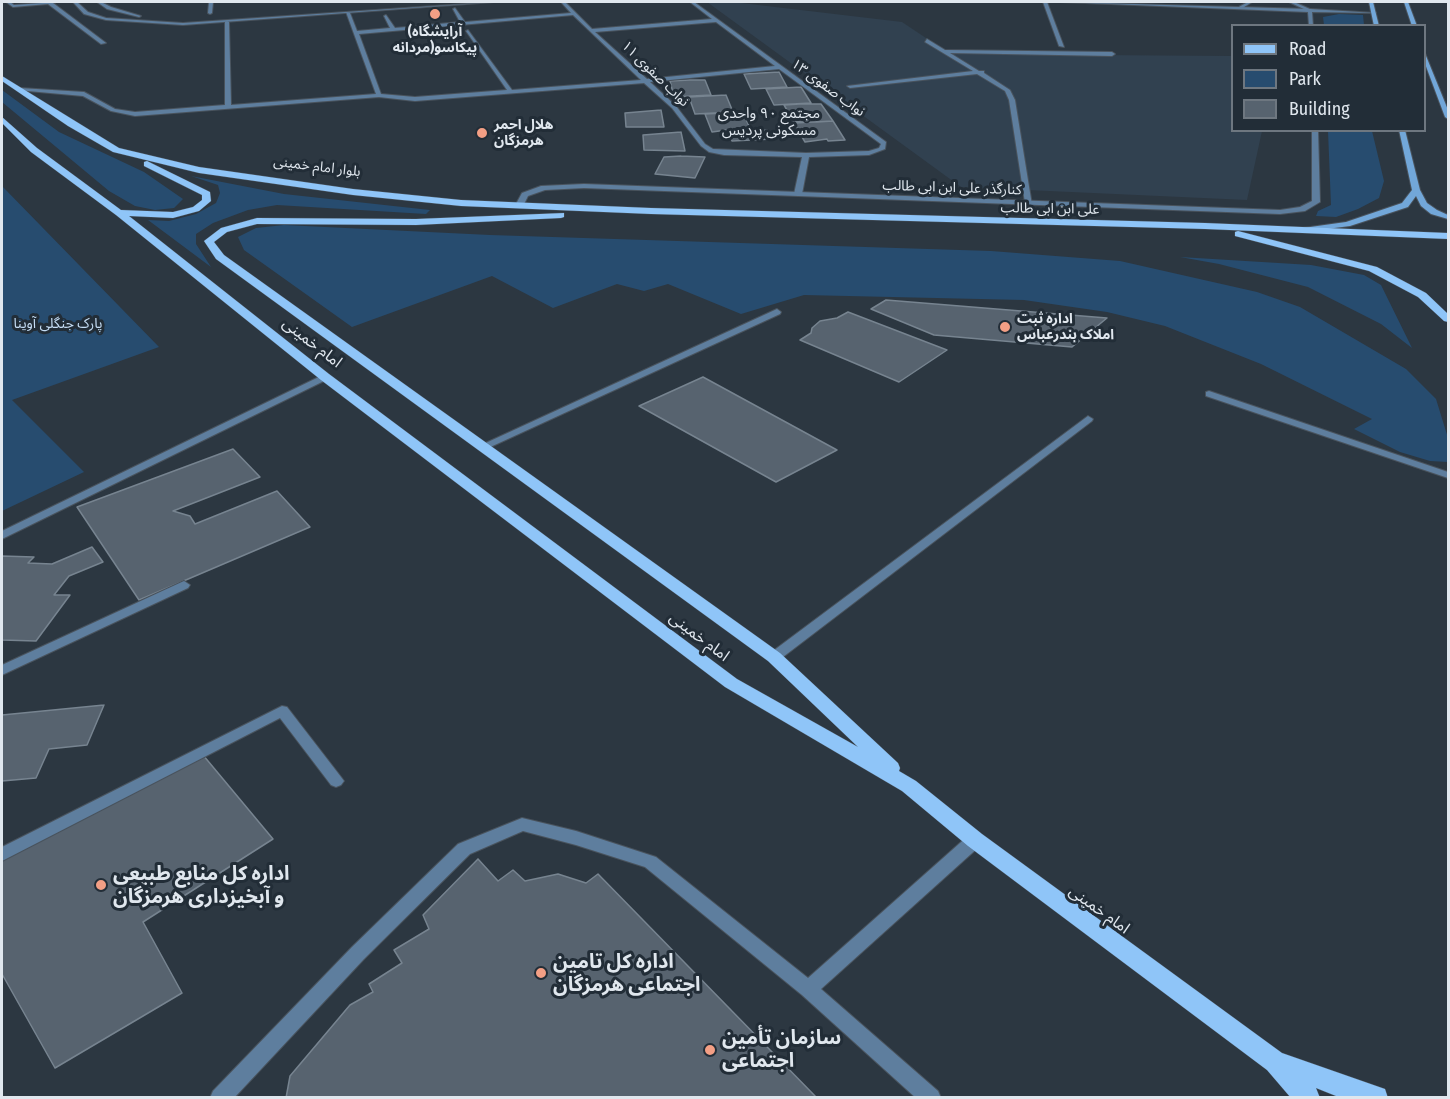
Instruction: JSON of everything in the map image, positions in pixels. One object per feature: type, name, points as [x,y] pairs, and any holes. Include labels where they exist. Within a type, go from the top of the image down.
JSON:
[{"type":"main road","points":[[1371,2],[1377,24]]},
{"type":"main road","points":[[1406,2],[1414,24]]},
{"type":"main road","points":[[1426,55],[1449,117]]},
{"type":"main road","name":"بلوار امام خمینی","points":[[2,78],[117,150],[199,170],[269,182],[429,201],[651,211]]},
{"type":"main road","points":[[2,119],[34,150],[119,213],[173,215],[196,209],[206,201],[207,194],[117,150]]},
{"type":"main road","points":[[1402,132],[1416,190],[1424,204],[1434,212],[1449,217]]},
{"type":"main road","points":[[1305,230],[1347,224],[1379,216],[1405,205],[1416,190]]},
{"type":"main road","points":[[651,211],[416,222],[257,221],[224,230],[209,241],[220,257],[774,657],[909,786]]},
{"type":"main road","name":"علی ابن ابی طالب","points":[[651,211],[1204,226],[1449,236]]},
{"type":"main road","name":"امام خمینی","points":[[119,213],[325,376],[731,684],[909,786],[975,840],[1275,1062]]},
{"type":"main road","points":[[1204,226],[1373,269],[1422,295],[1449,320]]},
{"type":"main road","points":[[1275,1062],[1308,1098]]},
{"type":"main road","points":[[1275,1062],[1376,1098]]},
{"type":"street","points":[[8,2],[13,6],[54,2]]},
{"type":"street","points":[[48,2],[104,43]]},
{"type":"street","points":[[75,2],[86,13],[113,20],[161,24],[227,22],[422,2]]},
{"type":"street","points":[[99,2],[131,15],[174,19],[492,2]]},
{"type":"street","points":[[210,13],[211,2]]},
{"type":"street","name":"نواب صفوی ۱۱","points":[[563,2],[591,31],[674,107],[703,145],[711,151],[806,155]]},
{"type":"street","name":"نواب صفوی ۱۳","points":[[692,2],[884,143],[882,149],[869,153],[806,155]]},
{"type":"street","points":[[1045,2],[1062,46]]},
{"type":"street","points":[[1062,2],[1154,3],[1374,13]]},
{"type":"street","points":[[1239,8],[1250,2]]},
{"type":"street","points":[[1291,2],[1310,10]]},
{"type":"street","points":[[455,9],[463,23]]},
{"type":"street","points":[[346,10],[379,95]]},
{"type":"street","points":[[1310,10],[1311,24]]},
{"type":"street","points":[[355,33],[574,14]]},
{"type":"street","points":[[387,16],[393,30]]},
{"type":"street","points":[[591,31],[717,20]]},
{"type":"street","points":[[227,22],[228,106]]},
{"type":"street","points":[[468,31],[510,91]]},
{"type":"street","points":[[927,41],[982,72],[1007,90],[1012,100],[1029,203]]},
{"type":"street","points":[[945,51],[1112,54]]},
{"type":"street","points":[[20,90],[84,94],[113,110],[128,113],[379,95],[415,99],[646,81],[779,67]]},
{"type":"street","points":[[850,86],[982,72]]},
{"type":"street","name":"کنارگذر علی ابن ابی طالب","points":[[520,204],[525,195],[544,188],[584,186],[1280,212],[1302,209],[1316,202],[1315,132]]},
{"type":"street","points":[[798,194],[806,155]]},
{"type":"street","points":[[482,447],[777,312]]},
{"type":"street","points":[[2,535],[325,376]]},
{"type":"street","points":[[1209,394],[1449,475]]},
{"type":"street","points":[[774,657],[1088,419]]},
{"type":"street","points":[[2,670],[184,585]]},
{"type":"street","points":[[2,854],[282,711],[336,781]]},
{"type":"street","points":[[220,1098],[358,953],[464,849],[522,824],[576,838],[650,862],[808,989],[931,1098]]},
{"type":"street","points":[[808,989],[975,840]]},
{"type":"shaded area","points":[[707,2],[733,2],[902,22],[950,54],[1231,56],[1231,132],[1262,132],[1247,200],[961,187]]},
{"type":"green space","points":[[1339,14],[1363,15],[1364,24],[1324,24],[1323,17]]},
{"type":"green space","points":[[2,90],[59,132],[144,172],[183,199],[174,208],[155,210],[135,206],[109,191],[2,102]]},
{"type":"green space","points":[[1328,132],[1372,132],[1384,181],[1379,198],[1336,217],[1316,216],[1318,211],[1331,205]]},
{"type":"green space","points":[[191,176],[284,194],[430,210],[426,214],[277,205],[248,210],[213,223],[196,234],[196,244],[211,267],[148,220],[169,221],[196,214],[216,203],[220,193],[218,185]]},
{"type":"green space","name":"پارک جنگلی آوینا","points":[[2,186],[159,347],[12,400],[84,472],[2,511]]},
{"type":"green space","points":[[284,225],[490,235],[991,251],[1120,261],[1257,292],[1300,307],[1406,369],[1436,399],[1448,438],[1448,462],[1430,461],[1400,452],[1354,429],[1372,419],[1261,364],[1165,326],[1107,312],[1024,300],[804,295],[741,314],[668,284],[644,291],[617,284],[553,308],[492,276],[352,327],[244,250],[238,237],[256,228]]},
{"type":"green space","points":[[1180,257],[1311,265],[1364,275],[1381,285],[1412,348],[1381,324],[1308,287],[1219,264]]},
{"type":"building","points":[[779,72],[787,87],[751,89],[744,74]]},
{"type":"building","points":[[705,80],[711,95],[674,97],[670,81]]},
{"type":"building","points":[[801,87],[811,103],[774,105],[766,89]]},
{"type":"building","points":[[726,95],[733,112],[695,114],[689,97]]},
{"type":"building","points":[[821,104],[833,121],[817,122],[816,119],[794,122],[784,105]]},
{"type":"building","points":[[661,110],[664,127],[626,127],[625,113]]},
{"type":"building","points":[[743,112],[751,131],[735,131],[734,129],[712,132],[705,114]]},
{"type":"building","points":[[833,121],[845,140],[828,141],[827,139],[805,142],[794,123]]},
{"type":"building","points":[[767,130],[772,139],[732,141],[728,132]]},
{"type":"building","points":[[681,132],[685,151],[644,150],[643,135]]},
{"type":"building","points":[[664,157],[705,157],[695,178],[655,174]]},
{"type":"building","name":"اداره ثبت املاک بندرعباس","points":[[886,300],[1107,318],[1072,347],[934,335],[871,309]]},
{"type":"building","points":[[848,312],[947,350],[899,382],[800,340],[811,333],[812,328],[820,321],[837,318]]},
{"type":"building","points":[[703,377],[837,450],[776,482],[639,406]]},
{"type":"building","points":[[233,449],[260,477],[173,511],[190,516],[195,524],[277,491],[310,527],[139,600],[77,507]]},
{"type":"building","points":[[92,547],[103,562],[69,576],[54,595],[70,595],[36,641],[2,640],[2,556],[34,557],[28,563],[52,564]]},
{"type":"building","points":[[104,705],[87,745],[49,749],[36,778],[2,781],[2,715]]},
{"type":"building","name":"اداره کل منابع طبیعی و آبخیزداری هرمزگان","points":[[198,749],[273,839],[143,922],[182,993],[55,1068],[2,974],[2,848]]},
{"type":"building","name":"اداره کل تامین اجتماعی هرمزگان","points":[[478,859],[498,881],[513,870],[525,881],[558,874],[586,883],[598,874],[817,1098],[286,1098],[290,1076],[350,1005],[373,992],[369,984],[402,963],[394,950],[429,929],[423,915]]},
{"type":"place","name":"(آرایشگاه پیکاسو(مردانه","points":[[435,14]]},
{"type":"place","name":"هلال احمر هرمزگان","points":[[482,133]]},
{"type":"place","name":"اداره ثبت املاک بندرعباس","points":[[1005,327]]},
{"type":"place","name":"اداره کل منابع طبیعی و آبخیزداری هرمزگان","points":[[101,885]]},
{"type":"place","name":"اداره کل تامین اجتماعی هرمزگان","points":[[541,973]]},
{"type":"place","name":"سازمان تأمین اجتماعی","points":[[710,1050]]},
{"type":"district","name":"مجتمع ٩٠ واحدی مسکونی پردیس","points":[[769,122]]}]
